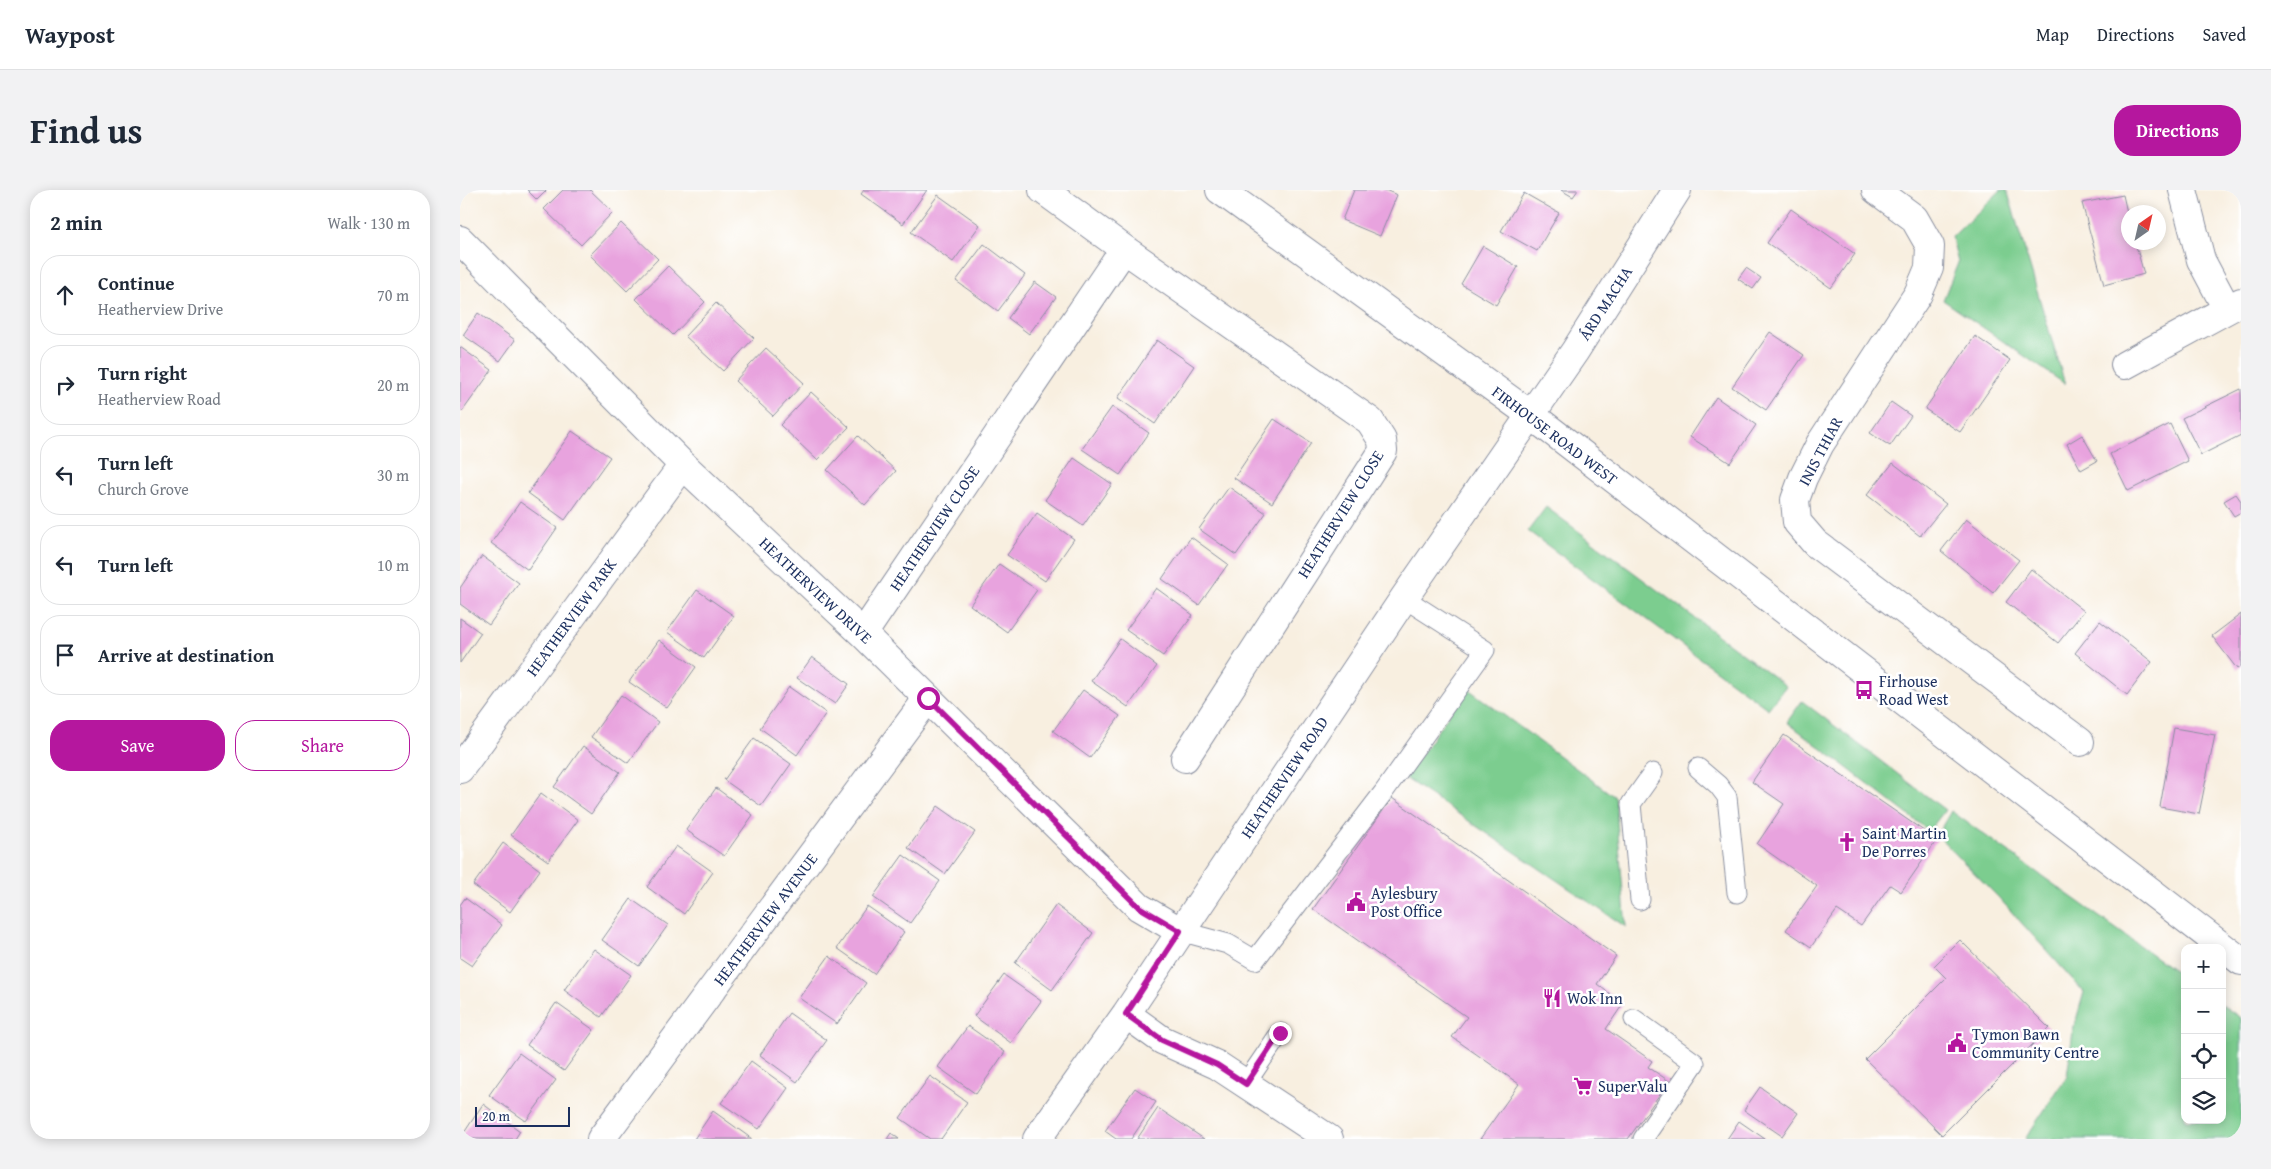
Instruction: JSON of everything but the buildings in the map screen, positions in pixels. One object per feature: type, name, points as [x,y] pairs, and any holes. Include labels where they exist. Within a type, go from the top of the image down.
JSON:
[{"type":"street","name":"HEATHERVIEW CLOSE","points":[[1043,190],[1370,421],[1382,440],[1382,451],[1185,758]]},
{"type":"street","name":"FIRHOUSE ROAD WEST","points":[[1220,190],[1531,415],[2241,961]]},
{"type":"street","name":"ÁRD MACHA","points":[[1531,415],[1575,351],[1677,190]]},
{"type":"street","name":"INIS THIAR","points":[[1876,190],[1914,218],[1930,246],[1930,268],[1918,294],[1820,444],[1794,500],[1797,522],[1815,544],[2080,742]]},
{"type":"street","points":[[2125,365],[2234,306],[2201,260],[2183,190]]},
{"type":"street","name":"HEATHERVIEW DRIVE","points":[[460,240],[683,465],[863,634],[1139,907],[1180,931]]},
{"type":"street","name":"HEATHERVIEW CLOSE","points":[[863,634],[1124,249]]},
{"type":"street","name":"HEATHERVIEW ROAD","points":[[1037,1139],[1126,1014],[1404,598],[1531,415]]},
{"type":"street","name":"HEATHERVIEW PARK","points":[[460,769],[683,465]]},
{"type":"street","name":"HEATHERVIEW AVENUE","points":[[601,1139],[928,698]]},
{"type":"street","points":[[1126,1014],[1162,1040],[1217,1065],[1330,1139]]},
{"type":"lane","points":[[1180,931],[1228,944],[1256,960],[1383,793],[1484,650],[1404,598]]},
{"type":"lane","points":[[1698,768],[1718,785],[1727,797],[1737,893]]},
{"type":"lane","points":[[1640,900],[1631,804],[1653,773]]},
{"type":"lane","points":[[1634,1019],[1696,1063],[1643,1139]]},
{"type":"lane","points":[[1246,1084],[1280,1033]]},
{"type":"green space","points":[[2001,190],[2007,190],[2065,384],[1943,300],[1958,263],[1952,237]]},
{"type":"green space","points":[[1546,507],[1786,686],[1768,709],[1528,531]]},
{"type":"green space","points":[[1467,688],[1615,797],[1626,927],[1405,778]]},
{"type":"green space","points":[[1802,701],[1945,810],[1929,831],[1787,722]]},
{"type":"green space","points":[[1951,811],[2181,975],[2181,1124],[2226,1124],[2226,1008],[2241,1018],[2241,1139],[2025,1139],[2067,1076],[2073,1031],[2084,992],[1999,898],[1937,835]]},
{"type":"place","name":"Firhouse Road West","points":[[1864,690]]},
{"type":"place","name":"Saint Martin De Porres","points":[[1847,842]]},
{"type":"place","name":"Aylesbury Post Office","points":[[1356,902]]},
{"type":"place","name":"Wok Inn","points":[[1552,998]]},
{"type":"place","name":"Tymon Bawn Community Centre","points":[[1957,1043]]},
{"type":"place","name":"SuperValu","points":[[1583,1086]]},
{"type":"route","points":[[928,698],[1139,907],[1180,931],[1126,1014],[1162,1040],[1217,1065],[1246,1084],[1280,1033]]}]
